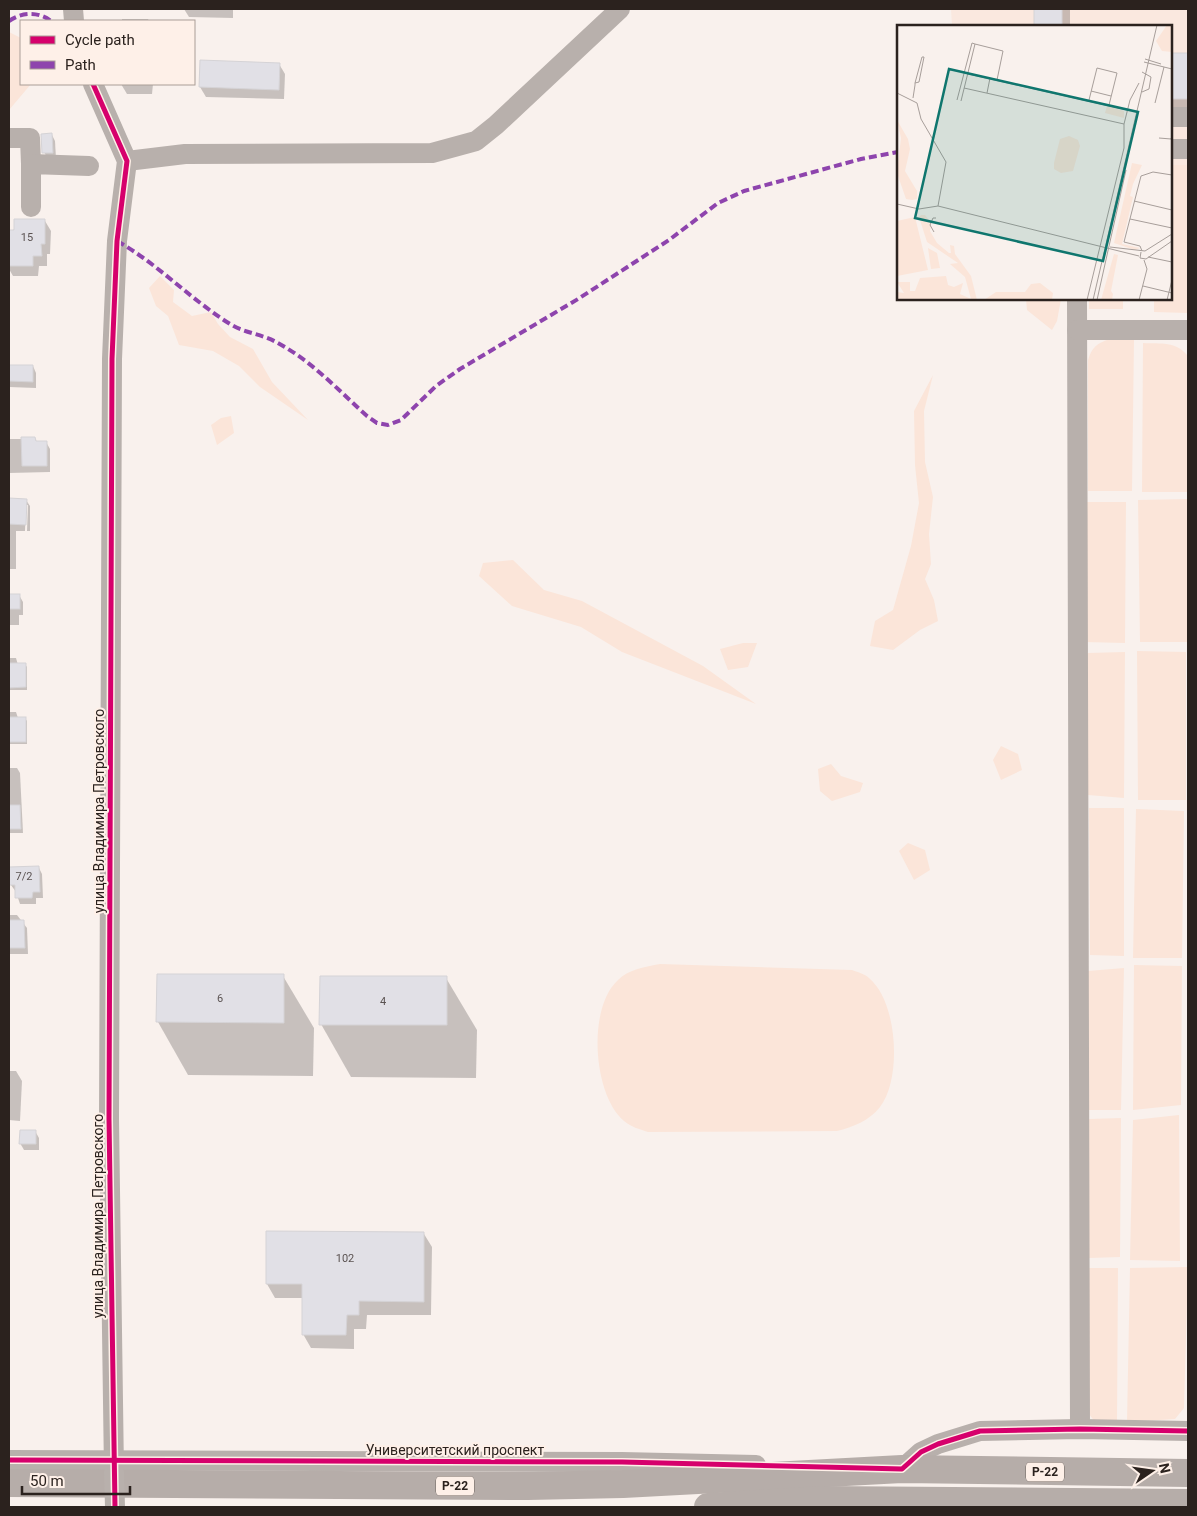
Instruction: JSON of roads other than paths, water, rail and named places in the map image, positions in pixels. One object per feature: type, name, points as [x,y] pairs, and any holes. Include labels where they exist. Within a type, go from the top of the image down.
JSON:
[{"type":"highway","name":"Университетский проспект","points":[[9,1482],[537,1486],[623,1484],[902,1469],[1188,1473]]},
{"type":"highway","name":"Р-22","points":[[708,1507],[821,1500],[1188,1503]]},
{"type":"street","points":[[92,85],[121,144],[127,161],[186,154],[414,154],[463,146],[476,141],[496,125],[620,9]]},
{"type":"street","points":[[1172,117],[1188,117]]},
{"type":"street","points":[[9,138],[30,138],[31,206]]},
{"type":"street","points":[[1172,149],[1188,149]]},
{"type":"street","name":"улица Владимира Петровского","points":[[114,1507],[109,1119],[112,359],[117,241],[127,161]]},
{"type":"street","points":[[31,164],[89,166]]},
{"type":"street","points":[[1077,300],[1080,1429]]},
{"type":"street","points":[[1077,330],[1188,330]]},
{"type":"street","points":[[902,1469],[920,1452],[938,1444],[980,1431],[1080,1429],[1188,1431]]},
{"type":"street","name":"Университетский проспект","points":[[9,1460],[113,1467],[622,1462],[902,1469]]},
{"type":"street","points":[[938,1507],[992,1502]]}]
